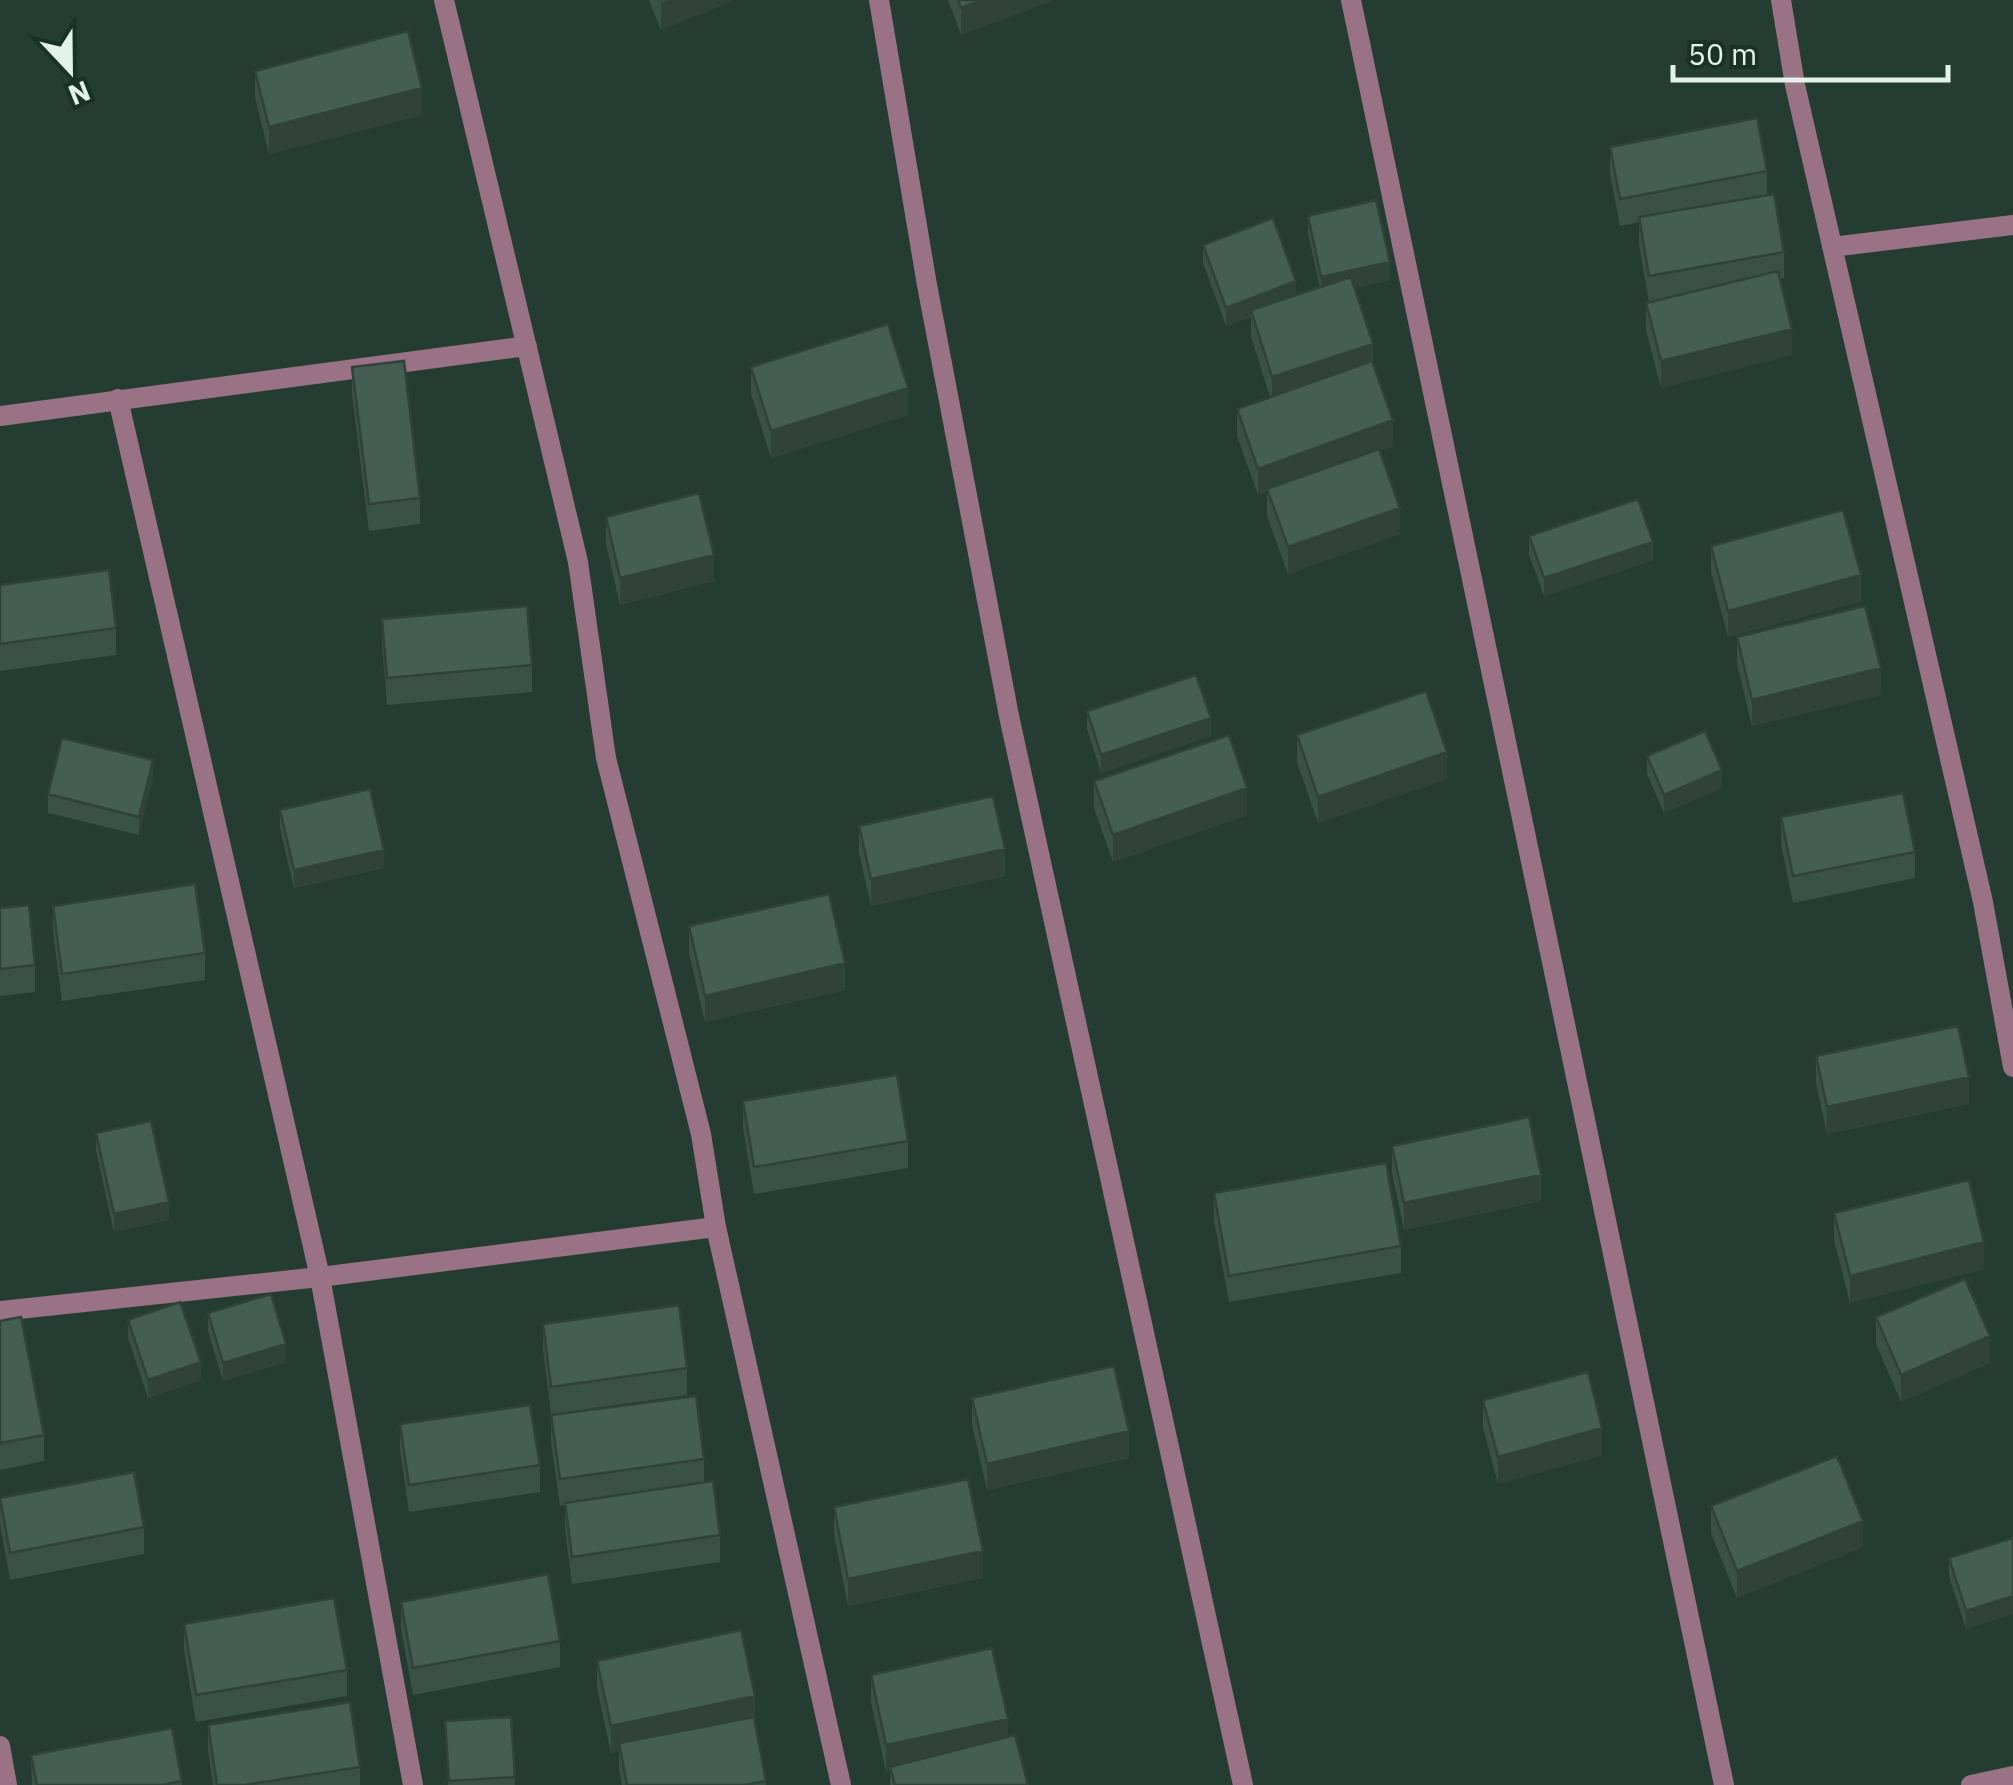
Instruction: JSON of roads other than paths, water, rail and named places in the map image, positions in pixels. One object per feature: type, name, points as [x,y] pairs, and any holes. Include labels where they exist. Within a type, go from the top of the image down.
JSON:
[{"type":"street","points":[[444,0],[578,562],[606,758],[702,1134],[716,1227],[841,1785]]},
{"type":"street","points":[[879,0],[927,285],[1010,716],[1243,1785]]},
{"type":"street","points":[[1351,0],[1724,1785]]},
{"type":"street","points":[[1781,0],[1832,248],[1984,902],[2013,1067]]},
{"type":"street","points":[[1832,248],[2013,225]]},
{"type":"street","points":[[0,416],[527,346]]},
{"type":"street","points":[[118,399],[320,1277],[413,1785]]},
{"type":"street","points":[[0,1311],[320,1277],[716,1227]]},
{"type":"street","points":[[0,1746],[7,1785]]},
{"type":"street","points":[[1971,1785],[2013,1776]]}]
